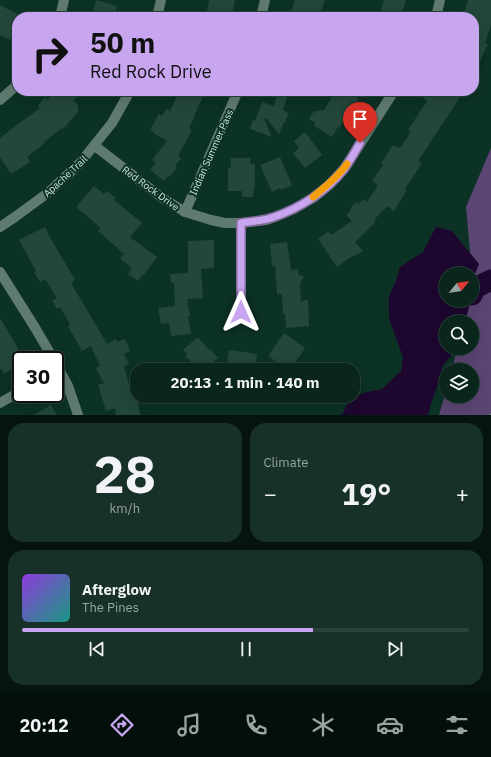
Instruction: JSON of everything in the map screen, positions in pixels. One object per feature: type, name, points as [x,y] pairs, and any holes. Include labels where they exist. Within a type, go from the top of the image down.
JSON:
[{"type":"street","points":[[61,12],[64,0]]},
{"type":"street","points":[[158,12],[161,0]]},
{"type":"street","points":[[262,12],[265,0]]},
{"type":"street","points":[[437,12],[440,0]]},
{"type":"street","points":[[0,100],[12,89]]},
{"type":"street","name":"Apache Trail","points":[[0,227],[49,192],[80,164],[112,123],[127,96]]},
{"type":"street","name":"Indian Summer Pass","points":[[185,212],[236,96]]},
{"type":"street","name":"Red Rock Drive","points":[[95,146],[161,197],[185,212],[225,223],[241,223],[270,218],[294,209],[329,185],[344,169],[391,96]]},
{"type":"street","points":[[241,223],[241,312]]},
{"type":"street","points":[[0,272],[48,351]]},
{"type":"street","points":[[64,379],[78,415]]},
{"type":"street","points":[[0,403],[12,396]]},
{"type":"shaded area","points":[[491,148],[491,415],[439,415],[442,403],[479,403],[479,363],[454,363],[455,355],[479,355],[479,315],[464,315],[465,307],[479,307],[479,267],[471,267],[466,207]]},
{"type":"shaded area","points":[[436,227],[452,231],[479,264],[478,267],[439,267],[439,307],[469,307],[467,315],[439,315],[439,355],[452,355],[445,363],[439,363],[439,382],[428,415],[340,415],[343,413],[348,403],[360,403],[360,394],[382,389],[401,371],[403,357],[389,318],[389,296],[396,281],[400,267],[423,252]]},
{"type":"building","points":[[96,0],[117,6],[115,12],[93,12]]},
{"type":"building","points":[[209,0],[235,0],[232,12],[207,12]]},
{"type":"building","points":[[295,0],[325,0],[321,12],[291,12]]},
{"type":"building","points":[[384,0],[406,0],[402,12],[380,12]]},
{"type":"building","points":[[468,0],[491,0],[491,25],[485,43],[488,44],[479,63],[479,12],[464,12]]},
{"type":"building","points":[[0,5],[13,12],[12,12],[12,41],[0,35]]},
{"type":"building","points":[[51,96],[77,96],[74,101],[78,105],[78,112],[63,129],[62,128],[44,142],[45,143],[27,157],[30,162],[11,174],[0,157],[0,138],[40,108],[38,106],[45,97],[48,100]]},
{"type":"building","points":[[177,96],[203,96],[189,128],[192,130],[178,156],[181,158],[175,166],[177,168],[164,181],[150,170],[156,163],[152,160],[167,141],[150,130],[159,114],[162,116],[166,109],[170,111]]},
{"type":"building","points":[[277,96],[287,96],[283,110],[289,113],[279,134],[266,118],[264,119],[272,137],[250,129],[253,120],[255,121],[262,102],[274,106]]},
{"type":"building","points":[[330,96],[358,96],[357,98],[359,99],[332,137],[313,125],[316,123],[309,119],[314,111],[324,110],[332,97]]},
{"type":"building","points":[[461,96],[418,161],[422,163],[405,189],[407,190],[394,211],[387,206],[375,219],[375,223],[355,242],[363,251],[354,255],[337,267],[318,239],[328,231],[331,235],[352,221],[346,215],[356,202],[358,204],[364,199],[367,202],[378,185],[372,181],[383,165],[381,163],[393,145],[400,148],[411,132],[408,130],[427,101],[422,97]]},
{"type":"building","points":[[305,132],[322,155],[305,168],[293,153],[299,148],[294,141]]},
{"type":"building","points":[[280,157],[292,185],[272,192],[260,165]]},
{"type":"building","points":[[231,158],[251,158],[250,164],[255,164],[255,187],[253,197],[242,197],[242,191],[228,191],[228,168],[231,168]]},
{"type":"building","points":[[94,186],[104,194],[107,191],[116,198],[114,200],[142,223],[130,237],[157,257],[138,281],[128,274],[132,268],[120,259],[124,254],[98,231],[101,228],[76,207]]},
{"type":"building","points":[[45,227],[75,280],[71,283],[107,344],[116,339],[117,342],[125,339],[130,351],[124,354],[129,364],[124,367],[130,388],[130,403],[138,403],[140,415],[116,415],[115,408],[106,411],[98,385],[104,383],[96,368],[100,366],[91,346],[82,351],[68,326],[70,324],[60,307],[57,309],[52,301],[57,298],[45,279],[40,282],[34,272],[36,271],[19,240]]},
{"type":"building","points":[[214,240],[214,268],[201,269],[203,298],[187,299],[191,334],[171,336],[169,323],[161,324],[158,308],[175,306],[174,283],[171,283],[170,274],[188,273],[188,241]]},
{"type":"building","points":[[287,242],[291,270],[298,269],[298,274],[304,277],[300,283],[301,301],[308,300],[309,326],[286,328],[285,314],[283,314],[282,294],[277,294],[275,266],[272,266],[270,244]]},
{"type":"building","points":[[0,318],[20,351],[12,351],[12,369],[4,374],[0,368]]},
{"type":"building","points":[[284,333],[305,348],[295,363],[278,363],[268,356]]},
{"type":"building","points":[[198,337],[218,358],[212,363],[192,363],[185,356],[187,354],[183,350]]},
{"type":"building","points":[[229,350],[257,354],[256,363],[227,363]]},
{"type":"building","points":[[51,405],[57,415],[34,415]]},
{"type":"waterway","points":[[479,286],[491,280]]},
{"type":"slow traffic","points":[[313,197],[329,185],[347,164]]},
{"type":"route","points":[[241,312],[241,223],[266,220],[294,209],[312,198],[329,185],[344,169],[360,143]]}]
